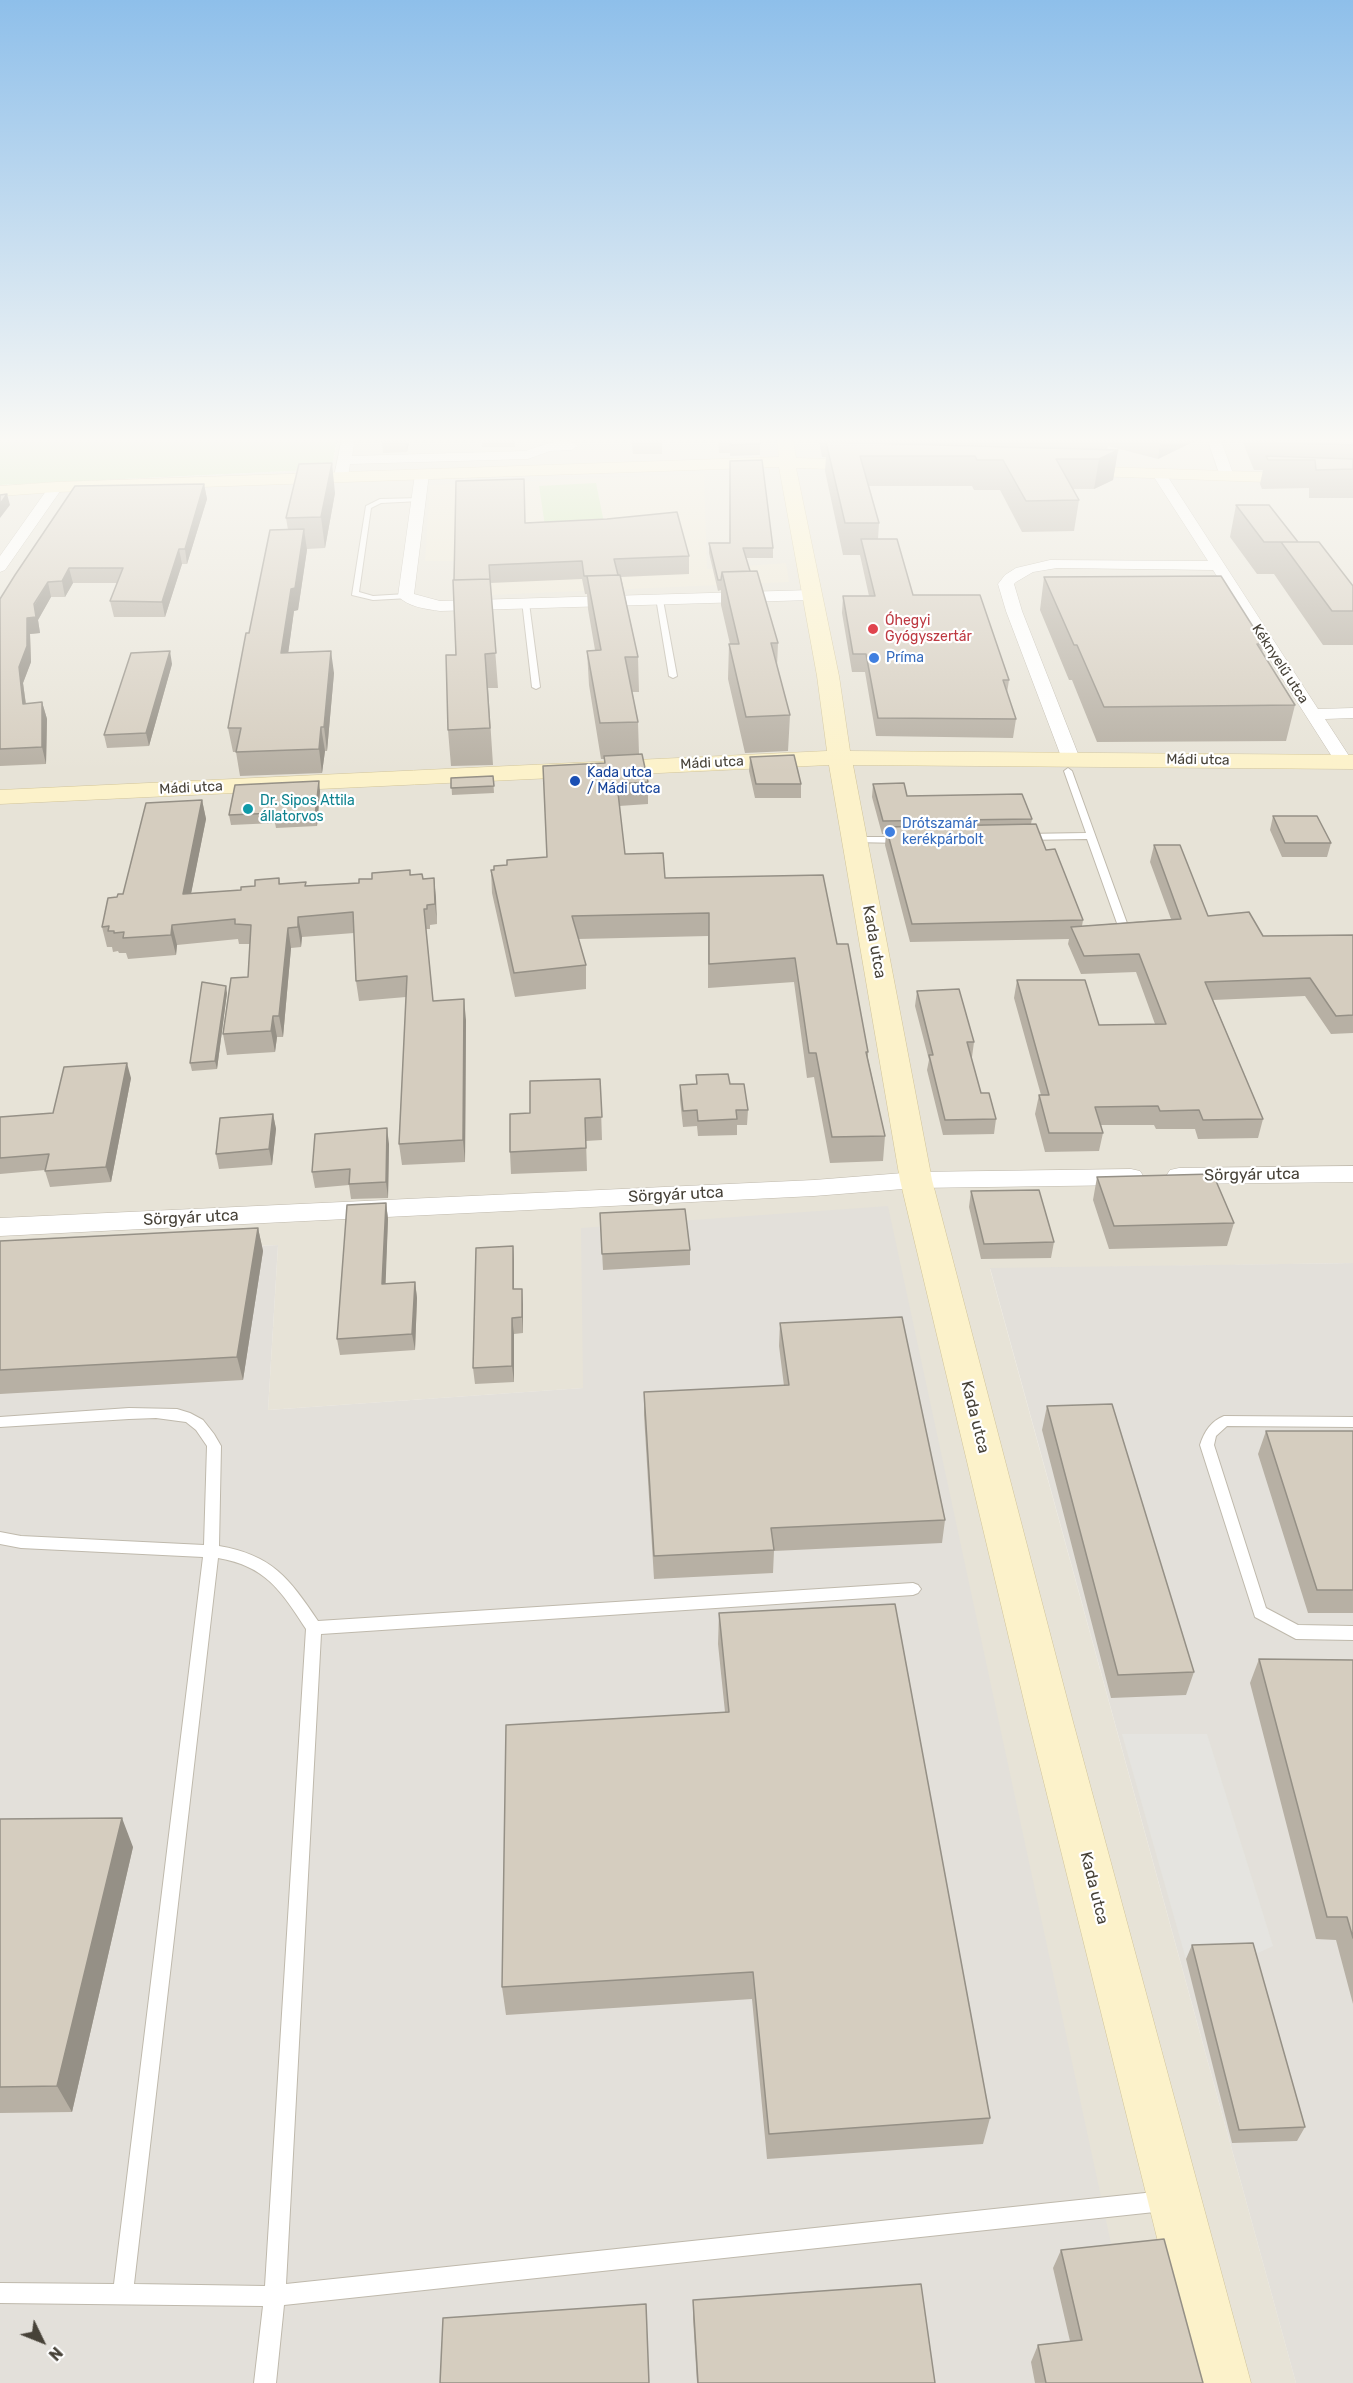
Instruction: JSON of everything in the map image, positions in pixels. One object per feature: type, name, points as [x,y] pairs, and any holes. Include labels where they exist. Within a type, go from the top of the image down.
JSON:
[{"type":"street","points":[[0,567],[12,549]]},
{"type":"street","points":[[413,549],[406,596],[419,602],[440,606],[811,596]]},
{"type":"street","name":"Kada utca","points":[[802,549],[828,676],[840,758],[916,1180],[1222,2383]]},
{"type":"street","name":"Kéknyelű utca","points":[[1207,549],[1313,714],[1348,762]]},
{"type":"street","points":[[1069,765],[1014,611],[1006,585],[1010,578],[1018,572],[1036,566],[1057,564],[1218,567]]},
{"type":"street","points":[[1313,714],[1353,713]]},
{"type":"street","name":"Mádi utca","points":[[0,797],[840,758],[1069,765],[1348,762]]},
{"type":"street","name":"Sörgyár utca","points":[[0,1227],[814,1188],[916,1180],[1353,1174]]},
{"type":"lane","points":[[362,549],[356,593],[373,598],[406,596]]},
{"type":"lane","points":[[659,600],[674,676]]},
{"type":"lane","points":[[525,603],[536,687]]},
{"type":"lane","points":[[1069,765],[1123,926]]},
{"type":"lane","points":[[1012,838],[1092,836]]},
{"type":"lane","points":[[856,840],[910,839]]},
{"type":"lane","points":[[0,1422],[161,1413],[189,1417],[206,1430],[214,1446],[211,1551],[123,2294]]},
{"type":"lane","points":[[1353,1422],[1224,1421],[1210,1434],[1207,1445],[1260,1612],[1296,1632],[1353,1633]]},
{"type":"lane","points":[[0,1538],[21,1542],[211,1551],[244,1558],[270,1573],[290,1592],[314,1628],[275,2296],[265,2383]]},
{"type":"lane","points":[[314,1628],[912,1589]]},
{"type":"lane","points":[[0,2293],[275,2296],[1174,2200]]},
{"type":"shaded area","points":[[0,549],[1353,549],[1353,1263],[990,1269],[1296,2383],[1141,2383],[584,1388],[268,1410],[278,1245],[0,1258]]},
{"type":"shaded area","points":[[426,549],[706,549],[707,569],[786,563],[789,582],[466,596],[454,561],[425,561]]},
{"type":"shaded area","points":[[888,1206],[1141,2383],[0,2383],[0,1258],[278,1245],[268,1410],[583,1388],[581,1228]]},
{"type":"shaded area","points":[[1353,1263],[1353,2383],[1296,2383],[990,1268]]},
{"type":"shaded area","points":[[1122,1734],[1207,1734],[1273,1946],[1247,1958],[1186,1959]]},
{"type":"building","points":[[32,549],[179,549],[162,602],[110,601],[123,568],[69,568],[62,581],[48,582],[34,604],[36,617],[27,618],[27,646],[19,667],[23,704],[42,702],[42,747],[0,749],[0,599]]},
{"type":"building","points":[[266,549],[301,549],[295,588],[291,589],[281,653],[331,651],[324,727],[321,727],[319,749],[236,752],[241,728],[228,728],[246,633],[249,633]]},
{"type":"building","points":[[455,549],[687,549],[689,556],[614,559],[618,575],[584,576],[582,561],[489,565],[490,579],[454,580]]},
{"type":"building","points":[[711,549],[743,549],[750,571],[722,572],[721,580],[718,580]]},
{"type":"building","points":[[864,549],[900,549],[913,595],[980,595],[1009,680],[1003,680],[1016,719],[878,718],[866,654],[853,654],[843,596],[875,596]]},
{"type":"building","points":[[1286,549],[1325,549],[1353,586],[1353,611],[1332,611]]},
{"type":"building","points":[[757,571],[778,643],[771,643],[790,715],[746,717],[729,644],[739,644],[722,572]]},
{"type":"building","points":[[620,575],[638,657],[625,657],[638,722],[600,723],[587,651],[601,650],[587,576]]},
{"type":"building","points":[[1221,576],[1264,644],[1257,644],[1295,705],[1104,707],[1044,577]]},
{"type":"building","points":[[490,579],[496,653],[485,654],[490,728],[448,730],[446,655],[456,655],[453,580]]},
{"type":"building","points":[[170,651],[146,733],[104,735],[131,653]]},
{"type":"building","points":[[642,754],[648,782],[617,784],[625,854],[663,853],[665,878],[823,875],[837,944],[848,944],[868,1052],[866,1052],[885,1136],[832,1137],[816,1053],[809,1053],[795,958],[709,964],[709,913],[572,916],[586,965],[514,973],[491,870],[494,870],[494,866],[507,865],[507,860],[547,857],[543,766],[605,763],[604,756]]},
{"type":"building","points":[[794,755],[801,784],[756,784],[750,757]]},
{"type":"building","points":[[493,776],[494,786],[451,788],[451,778]]},
{"type":"building","points":[[319,781],[315,816],[274,818],[275,813],[229,815],[235,785]]},
{"type":"building","points":[[904,783],[907,796],[1022,794],[1032,819],[883,821],[873,784]]},
{"type":"building","points":[[202,800],[183,894],[241,890],[241,887],[255,886],[255,880],[279,878],[279,884],[306,882],[305,886],[359,883],[359,879],[372,879],[372,873],[410,870],[410,875],[422,874],[423,879],[434,878],[435,904],[427,905],[427,909],[424,909],[433,1001],[464,999],[463,1140],[399,1144],[407,976],[356,981],[353,912],[298,917],[298,927],[288,928],[279,1016],[273,1016],[271,1031],[223,1034],[231,978],[248,977],[251,925],[235,924],[235,919],[172,925],[171,935],[123,938],[124,932],[114,933],[114,931],[108,931],[109,926],[102,927],[108,898],[123,894],[146,803]]},
{"type":"building","points":[[1273,816],[1317,816],[1331,843],[1285,843]]},
{"type":"building","points":[[1036,824],[1046,850],[1055,849],[1083,920],[912,924],[886,827]]},
{"type":"building","points":[[1154,845],[1180,845],[1208,916],[1249,912],[1263,936],[1353,935],[1353,1015],[1336,1016],[1310,978],[1205,982],[1263,1119],[1203,1120],[1199,1110],[1160,1111],[1158,1106],[1095,1107],[1103,1133],[1049,1133],[1039,1095],[1049,1095],[1017,980],[1085,980],[1099,1025],[1166,1024],[1139,954],[1084,956],[1071,927],[1181,919]]},
{"type":"building","points":[[202,982],[226,986],[215,1061],[190,1063]]},
{"type":"building","points":[[959,989],[974,1042],[967,1042],[981,1093],[989,1093],[996,1119],[945,1120],[929,1055],[933,1055],[917,991]]},
{"type":"building","points":[[127,1063],[106,1167],[45,1171],[49,1154],[0,1158],[0,1117],[53,1113],[64,1067]]},
{"type":"building","points":[[728,1074],[730,1084],[744,1084],[748,1110],[736,1110],[737,1119],[698,1121],[697,1110],[683,1111],[680,1085],[697,1084],[696,1075]]},
{"type":"building","points":[[600,1079],[602,1117],[585,1118],[586,1148],[510,1152],[510,1114],[530,1113],[530,1081]]},
{"type":"building","points":[[273,1114],[269,1149],[216,1154],[220,1118]]},
{"type":"building","points":[[387,1128],[386,1182],[349,1184],[350,1169],[312,1172],[315,1134]]},
{"type":"building","points":[[1213,1174],[1234,1223],[1114,1226],[1097,1177]]},
{"type":"building","points":[[1039,1190],[1054,1242],[984,1244],[971,1191]]},
{"type":"building","points":[[386,1203],[382,1284],[415,1282],[412,1334],[337,1339],[347,1205]]},
{"type":"building","points":[[685,1209],[690,1250],[602,1254],[600,1213]]},
{"type":"building","points":[[258,1228],[237,1357],[0,1370],[0,1241]]},
{"type":"building","points":[[513,1246],[513,1289],[522,1289],[522,1317],[512,1318],[512,1366],[473,1368],[476,1248]]},
{"type":"building","points":[[902,1317],[945,1520],[771,1528],[774,1550],[654,1556],[644,1392],[789,1385],[780,1323]]},
{"type":"building","points":[[1112,1404],[1194,1672],[1118,1675],[1047,1406]]},
{"type":"building","points":[[1266,1431],[1353,1431],[1353,1590],[1317,1590]]},
{"type":"building","points":[[895,1604],[990,2118],[769,2134],[753,1972],[502,1987],[506,1725],[729,1712],[719,1613]]},
{"type":"building","points":[[1259,1659],[1353,1660],[1353,1938],[1347,1917],[1327,1917]]},
{"type":"building","points":[[122,1818],[57,2086],[0,2087],[0,1819]]},
{"type":"building","points":[[1253,1943],[1305,2127],[1239,2130],[1192,1945]]},
{"type":"building","points":[[1164,2239],[1203,2383],[1046,2383],[1038,2345],[1082,2340],[1061,2250]]},
{"type":"building","points":[[921,2284],[935,2383],[698,2383],[693,2300]]},
{"type":"building","points":[[646,2304],[649,2383],[440,2383],[443,2318]]},
{"type":"place","name":"Óhegyi Gyógyszertár","points":[[873,629]]},
{"type":"place","name":"Príma","points":[[874,658]]},
{"type":"place","name":"Kada utca / Mádi utca","points":[[575,781]]},
{"type":"place","name":"Dr. Sipos Attila állatorvos","points":[[248,809]]},
{"type":"place","name":"Drótszamár kerékpárbolt","points":[[890,832]]}]
